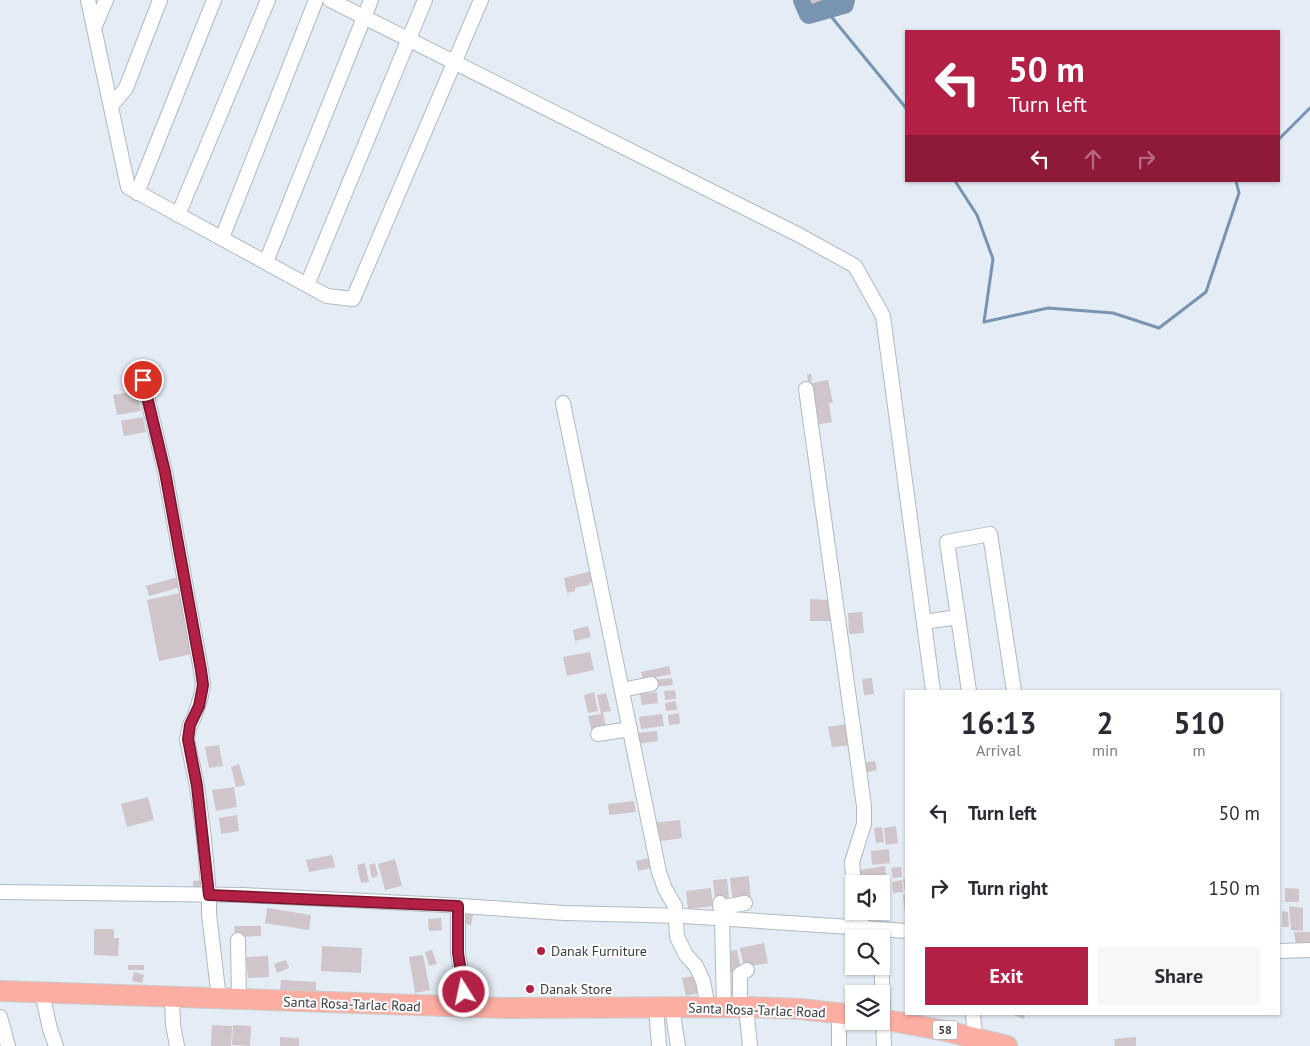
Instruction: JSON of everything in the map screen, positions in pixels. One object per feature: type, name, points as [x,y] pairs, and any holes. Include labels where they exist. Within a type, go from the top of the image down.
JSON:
[{"type":"highway","name":"Santa Rosa-Tarlac Road","points":[[0,991],[467,1007],[569,1009],[730,1007],[800,1009],[845,1014]]},
{"type":"highway","name":"58","points":[[890,1020],[975,1037],[1007,1046]]},
{"type":"street","points":[[88,0],[128,187],[327,296],[352,299],[481,0]]},
{"type":"street","points":[[94,28],[106,0]]},
{"type":"street","points":[[111,106],[126,88],[160,0]]},
{"type":"street","points":[[137,193],[214,0]]},
{"type":"street","points":[[178,215],[268,0]]},
{"type":"street","points":[[222,238],[316,0]]},
{"type":"street","points":[[330,0],[800,235],[855,266],[883,316],[934,690]]},
{"type":"street","points":[[266,262],[371,0]]},
{"type":"street","points":[[307,285],[425,0]]},
{"type":"street","points":[[143,380],[165,472],[203,685],[199,706],[190,725],[188,739],[198,795],[219,999]]},
{"type":"street","points":[[806,389],[864,806],[864,824],[852,862],[853,875]]},
{"type":"street","points":[[563,403],[659,872],[665,889],[675,906],[677,937],[683,950],[696,966],[703,980],[730,1007],[750,1046]]},
{"type":"street","points":[[969,690],[947,542],[990,534],[1014,690]]},
{"type":"street","points":[[924,622],[958,617]]},
{"type":"street","points":[[622,690],[651,684]]},
{"type":"street","points":[[598,734],[630,729]]},
{"type":"street","points":[[0,892],[209,895],[458,906],[564,913],[676,915],[861,930]]},
{"type":"street","points":[[720,903],[725,919],[730,1007]]},
{"type":"street","points":[[725,919],[729,906],[745,903]]},
{"type":"street","points":[[458,906],[458,953],[467,1007]]},
{"type":"street","points":[[890,931],[905,931]]},
{"type":"street","points":[[238,940],[239,1000]]},
{"type":"street","points":[[1280,951],[1310,950]]},
{"type":"street","points":[[730,1007],[740,974],[747,970]]},
{"type":"street","points":[[42,993],[56,1046]]},
{"type":"street","points":[[172,997],[173,1025],[177,1046]]},
{"type":"street","points":[[659,1046],[664,1008]]},
{"type":"street","points":[[664,1008],[678,1046]]},
{"type":"street","points":[[973,1015],[975,1037]]},
{"type":"street","points":[[0,1017],[8,1046]]},
{"type":"street","points":[[839,1046],[845,1019]]},
{"type":"street","points":[[883,1030],[884,1046]]},
{"type":"building","points":[[810,0],[822,0],[812,4]]},
{"type":"building","points":[[159,365],[163,377],[151,381],[147,369]]},
{"type":"building","points":[[811,374],[812,381],[808,382],[807,375]]},
{"type":"building","points":[[828,380],[833,403],[829,403],[832,422],[814,425],[808,384]]},
{"type":"building","points":[[137,391],[141,411],[117,415],[113,395]]},
{"type":"building","points":[[143,417],[146,432],[124,436],[121,421]]},
{"type":"building","points":[[592,571],[594,582],[575,588],[575,591],[567,593],[564,578]]},
{"type":"building","points":[[178,577],[181,587],[149,596],[146,586]]},
{"type":"building","points":[[180,593],[192,654],[159,661],[147,600]]},
{"type":"building","points":[[810,599],[830,600],[830,621],[810,621]]},
{"type":"building","points":[[862,612],[864,633],[849,634],[848,613]]},
{"type":"building","points":[[588,626],[591,637],[575,641],[573,630]]},
{"type":"building","points":[[590,652],[594,670],[567,676],[563,657]]},
{"type":"building","points":[[669,666],[671,674],[643,680],[641,672]]},
{"type":"building","points":[[672,678],[673,685],[654,687],[653,680]]},
{"type":"building","points":[[872,678],[874,694],[864,695],[862,679]]},
{"type":"building","points":[[675,690],[676,699],[665,700],[664,691]]},
{"type":"building","points":[[594,692],[598,711],[588,713],[584,695]]},
{"type":"building","points":[[657,692],[658,703],[642,705],[640,694]]},
{"type":"building","points":[[606,693],[611,711],[603,712],[606,726],[591,729],[588,716],[601,714],[597,695]]},
{"type":"building","points":[[676,701],[677,710],[666,711],[665,703]]},
{"type":"building","points":[[679,713],[680,724],[669,725],[668,715]]},
{"type":"building","points":[[662,714],[664,726],[641,729],[639,717]]},
{"type":"building","points":[[847,724],[850,745],[832,747],[828,727]]},
{"type":"building","points":[[657,731],[658,741],[638,744],[637,733]]},
{"type":"building","points":[[219,745],[223,766],[209,768],[205,747]]},
{"type":"building","points":[[875,761],[877,770],[865,773],[863,763]]},
{"type":"building","points":[[239,764],[245,785],[236,787],[231,767]]},
{"type":"building","points":[[234,787],[237,807],[216,811],[212,790]]},
{"type":"building","points":[[148,797],[154,820],[127,827],[121,804]]},
{"type":"building","points":[[634,801],[636,812],[609,815],[608,804]]},
{"type":"building","points":[[237,815],[239,831],[221,834],[219,818]]},
{"type":"building","points":[[680,820],[682,838],[654,842],[652,823]]},
{"type":"building","points":[[896,826],[898,843],[886,845],[884,828]]},
{"type":"building","points":[[882,827],[884,842],[876,843],[874,828]]},
{"type":"building","points":[[889,849],[890,863],[872,865],[871,851]]},
{"type":"building","points":[[332,855],[335,867],[309,872],[306,860]]},
{"type":"building","points":[[649,858],[651,868],[638,871],[636,861]]},
{"type":"building","points":[[395,859],[402,886],[385,890],[378,864]]},
{"type":"building","points":[[365,863],[369,882],[361,883],[357,865]]},
{"type":"building","points":[[375,863],[378,876],[372,878],[369,865]]},
{"type":"building","points":[[885,866],[886,875],[860,875],[859,870]]},
{"type":"building","points":[[901,867],[902,877],[893,878],[891,868]]},
{"type":"building","points":[[749,876],[751,901],[733,903],[730,878]]},
{"type":"building","points":[[727,879],[729,898],[715,900],[713,880]]},
{"type":"building","points":[[205,880],[206,891],[194,892],[193,881]]},
{"type":"building","points":[[902,880],[903,892],[893,893],[892,882]]},
{"type":"building","points":[[711,888],[713,906],[688,909],[686,891]]},
{"type":"building","points":[[1285,888],[1299,889],[1299,902],[1285,902]]},
{"type":"building","points":[[903,895],[905,895],[905,914]]},
{"type":"building","points":[[1289,906],[1303,908],[1303,931],[1291,930]]},
{"type":"building","points":[[267,908],[311,915],[309,930],[265,923]]},
{"type":"building","points":[[1282,911],[1288,912],[1289,927],[1282,927]]},
{"type":"building","points":[[463,913],[473,915],[471,925],[461,923]]},
{"type":"building","points":[[441,918],[442,930],[429,931],[428,919]]},
{"type":"building","points":[[234,926],[261,926],[261,936],[235,937]]},
{"type":"building","points":[[94,929],[114,929],[114,938],[119,938],[118,956],[94,955]]},
{"type":"building","points":[[1294,932],[1310,932],[1310,944],[1296,945]]},
{"type":"building","points":[[764,943],[768,963],[744,967],[740,948]]},
{"type":"building","points":[[322,946],[362,948],[361,973],[321,971]]},
{"type":"building","points":[[432,950],[437,964],[429,966],[425,952]]},
{"type":"building","points":[[737,950],[741,970],[729,973],[724,952]]},
{"type":"building","points":[[423,955],[430,990],[415,993],[409,957]]},
{"type":"building","points":[[268,956],[269,977],[248,978],[246,957]]},
{"type":"building","points":[[286,960],[289,968],[277,973],[274,964]]},
{"type":"building","points":[[128,965],[144,965],[144,970],[128,970]]},
{"type":"building","points":[[134,972],[144,975],[142,983],[132,981]]},
{"type":"building","points":[[694,976],[698,993],[686,996],[682,978]]},
{"type":"building","points":[[281,980],[316,982],[316,994],[280,992]]},
{"type":"building","points":[[1014,1015],[1025,1015],[1024,1019]]},
{"type":"building","points":[[212,1025],[232,1026],[231,1046],[211,1046]]},
{"type":"building","points":[[233,1025],[251,1026],[250,1046],[232,1045]]},
{"type":"building","points":[[280,1037],[299,1038],[299,1046],[280,1046]]},
{"type":"building","points":[[1136,1037],[1136,1046],[1115,1046],[1114,1039]]},
{"type":"waterway","points":[[803,0],[809,14],[844,4],[845,0]]},
{"type":"waterway","points":[[825,9],[905,107]]},
{"type":"waterway","points":[[1280,138],[1310,108]]},
{"type":"waterway","points":[[956,182],[977,215],[993,259],[984,322],[1048,308],[1113,313],[1159,328],[1206,292],[1239,193],[1236,182]]},
{"type":"place","name":"Danak Furniture","points":[[541,951]]},
{"type":"place","name":"Danak Store","points":[[530,989]]},
{"type":"route","points":[[143,380],[165,472],[203,685],[199,706],[188,730],[188,739],[197,786],[209,895],[243,895],[458,906],[458,953],[464,992]]}]
